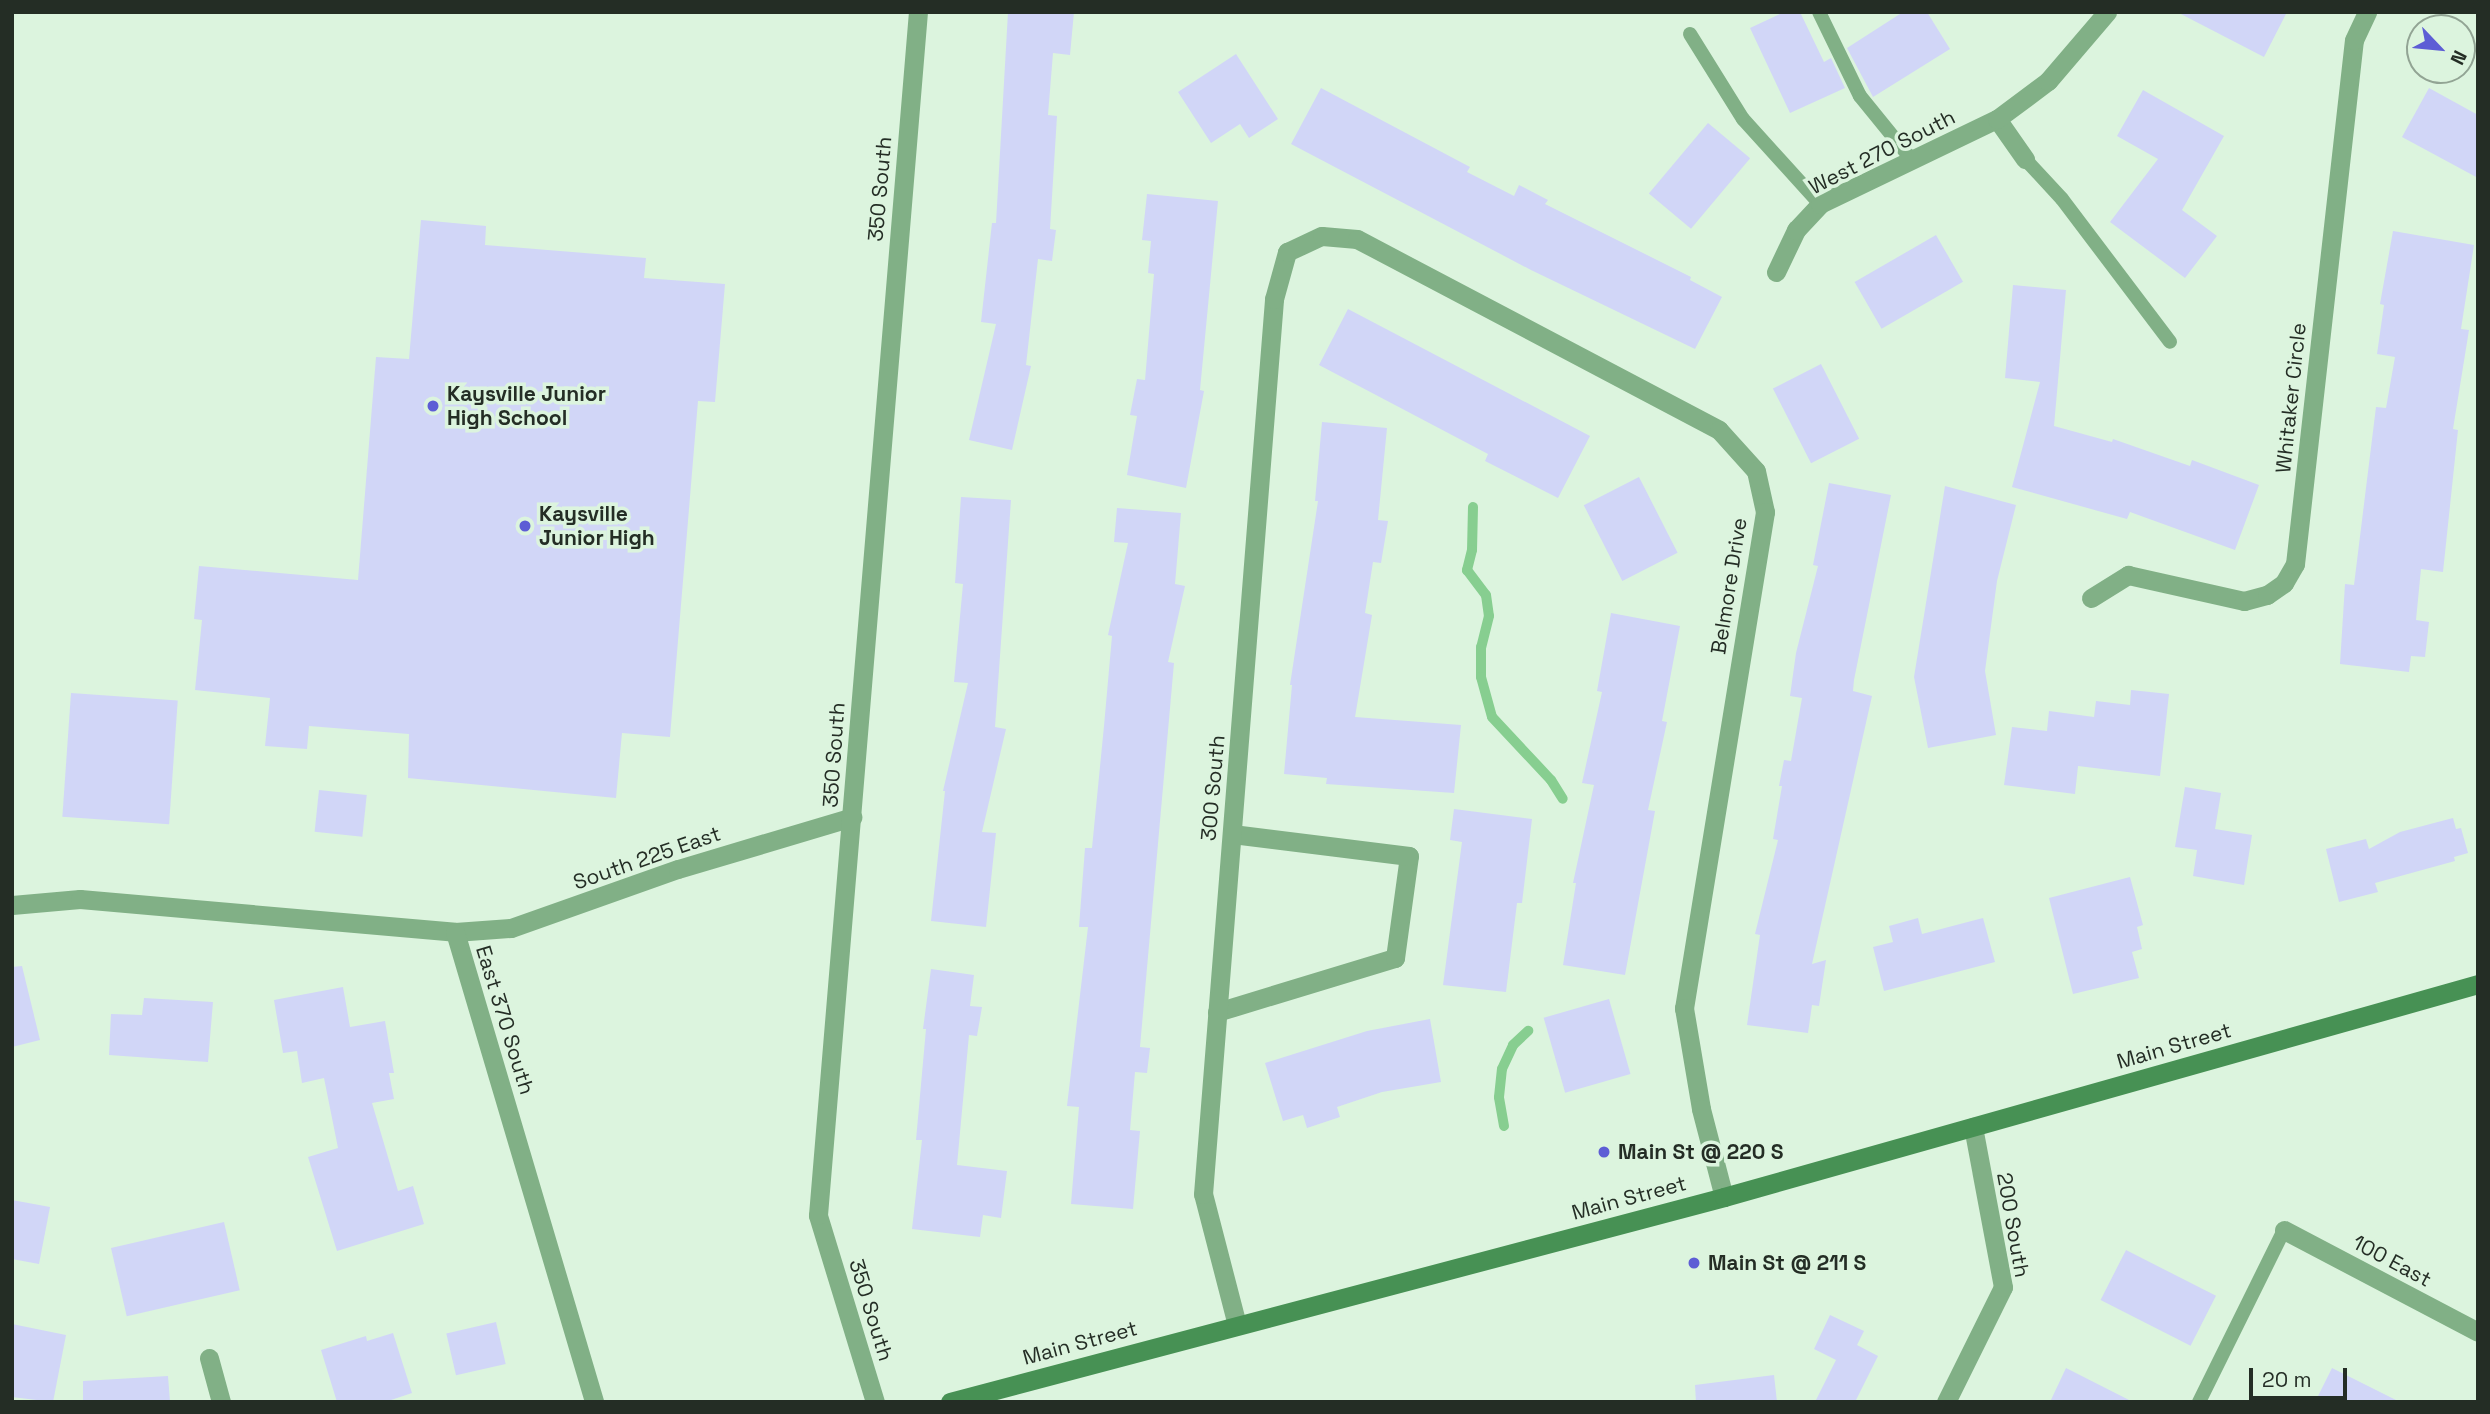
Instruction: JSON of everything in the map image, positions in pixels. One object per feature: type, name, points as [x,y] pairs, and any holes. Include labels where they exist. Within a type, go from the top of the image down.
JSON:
[{"type":"main road","name":"Main Street","points":[[950,1402],[1724,1197],[2478,984]]},
{"type":"street","name":"350 South","points":[[875,1402],[818,1214],[918,12]]},
{"type":"street","name":"West 270 South","points":[[1776,272],[1796,230],[1820,204],[1997,119],[2048,81],[2106,12]]},
{"type":"street","name":"Whitaker Circle","points":[[2091,598],[2128,575],[2244,600],[2267,595],[2284,583],[2295,564],[2354,40],[2367,12]]},
{"type":"street","points":[[1997,119],[2025,159]]},
{"type":"street","name":"Belmore Drive","points":[[1287,252],[1321,236],[1357,239],[1719,430],[1756,471],[1765,512],[1684,1008],[1701,1109],[1724,1197]]},
{"type":"street","name":"300 South","points":[[1237,1325],[1203,1194],[1274,299],[1287,252]]},
{"type":"street","name":"South 225 East","points":[[455,932],[511,928],[678,869],[852,817]]},
{"type":"street","points":[[1217,1013],[1395,958],[1409,856],[1232,834]]},
{"type":"street","name":"East 370 South","points":[[12,905],[80,899],[455,932],[594,1402]]},
{"type":"street","name":"200 South","points":[[1946,1402],[2003,1287],[1973,1127]]},
{"type":"street","name":"100 East","points":[[2284,1230],[2478,1332]]},
{"type":"street","points":[[209,1358],[221,1402]]},
{"type":"lane","points":[[1819,12],[1860,96],[1912,160]]},
{"type":"lane","points":[[1690,34],[1743,119],[1820,204]]},
{"type":"lane","points":[[2025,159],[2062,199],[2170,342]]},
{"type":"lane","points":[[2199,1402],[2284,1230]]},
{"type":"building","points":[[1008,12],[1074,12],[1070,55],[1053,53],[1048,115],[1057,116],[1050,229],[1056,230],[1052,261],[1038,259],[1026,365],[1031,366],[1012,450],[969,440],[996,324],[981,322],[992,223],[996,223]]},
{"type":"building","points":[[1784,12],[1800,12],[1824,62],[1831,58],[1845,88],[1790,113],[1750,28]]},
{"type":"building","points":[[1903,12],[1927,12],[1950,49],[1873,97],[1847,48]]},
{"type":"building","points":[[2177,12],[2287,12],[2264,57]]},
{"type":"building","points":[[1236,54],[1278,119],[1249,138],[1240,124],[1211,143],[1178,92]]},
{"type":"building","points":[[1321,88],[1470,167],[1467,172],[1514,196],[1519,185],[1548,200],[1545,204],[1691,277],[1690,280],[1722,297],[1695,349],[1531,270],[1291,144]]},
{"type":"building","points":[[2429,88],[2478,115],[2478,178],[2402,137]]},
{"type":"building","points":[[2143,90],[2224,136],[2182,210],[2217,236],[2185,278],[2110,222],[2158,159],[2117,136]]},
{"type":"building","points":[[1708,123],[1750,158],[1691,229],[1649,193]]},
{"type":"building","points":[[1147,194],[1218,201],[1200,390],[1204,391],[1186,488],[1127,475],[1137,416],[1130,415],[1137,379],[1145,380],[1154,274],[1148,273],[1151,241],[1142,240]]},
{"type":"building","name":"Kaysville Junior High","points":[[421,220],[486,226],[485,245],[646,258],[644,278],[725,284],[715,402],[698,401],[670,737],[622,733],[616,798],[408,778],[409,734],[309,726],[307,749],[265,746],[270,698],[195,690],[202,620],[194,619],[199,566],[358,580],[376,357],[409,359]]},
{"type":"building","points":[[2393,231],[2474,245],[2461,329],[2469,330],[2453,429],[2458,430],[2443,572],[2421,569],[2416,620],[2429,622],[2425,657],[2411,656],[2409,672],[2340,664],[2345,584],[2354,585],[2376,407],[2386,408],[2395,357],[2377,354],[2384,305],[2380,304]]},
{"type":"building","points":[[1936,235],[1963,282],[1882,329],[1855,282]]},
{"type":"building","points":[[2013,285],[2066,290],[2054,426],[2112,442],[2113,439],[2190,466],[2192,460],[2259,485],[2235,550],[2130,512],[2127,519],[2012,487],[2040,382],[2005,378]]},
{"type":"building","points":[[1348,309],[1590,436],[1558,498],[1485,461],[1488,454],[1319,365]]},
{"type":"building","points":[[1821,364],[1859,439],[1811,463],[1773,389]]},
{"type":"building","points":[[1322,422],[1387,428],[1378,520],[1388,521],[1381,563],[1373,562],[1365,613],[1372,615],[1355,717],[1461,725],[1454,793],[1326,784],[1327,778],[1284,774],[1290,685],[1318,501],[1315,501]]},
{"type":"building","points":[[1639,477],[1678,553],[1622,581],[1584,505]]},
{"type":"building","points":[[1829,483],[1891,495],[1854,680],[1853,691],[1872,696],[1812,964],[1826,960],[1819,1006],[1812,1005],[1808,1033],[1747,1025],[1760,935],[1755,934],[1778,840],[1773,839],[1782,786],[1779,786],[1784,760],[1791,761],[1802,698],[1790,696],[1796,653],[1818,566],[1813,565]]},
{"type":"building","points":[[1945,486],[2016,505],[1997,581],[1985,671],[1996,735],[1928,748],[1914,677]]},
{"type":"building","points":[[961,497],[1011,500],[995,727],[1006,729],[982,832],[996,833],[986,927],[931,921],[943,791],[968,683],[954,682],[963,584],[955,583]]},
{"type":"building","points":[[1117,508],[1181,513],[1175,584],[1185,586],[1168,662],[1174,663],[1140,1047],[1150,1048],[1147,1073],[1135,1072],[1130,1130],[1140,1131],[1133,1209],[1071,1204],[1079,1107],[1067,1106],[1088,927],[1079,927],[1085,848],[1092,848],[1112,636],[1108,635],[1128,543],[1114,542]]},
{"type":"building","points":[[1611,613],[1680,626],[1662,721],[1667,722],[1648,810],[1655,811],[1625,975],[1563,965],[1576,883],[1573,883],[1594,785],[1582,783],[1602,692],[1597,691]]},
{"type":"building","points":[[2131,690],[2169,694],[2160,776],[2078,766],[2075,794],[2004,785],[2012,727],[2047,731],[2049,711],[2094,717],[2096,701],[2130,705]]},
{"type":"building","points":[[71,693],[178,700],[169,824],[62,817]]},
{"type":"building","points":[[2185,787],[2221,793],[2215,829],[2252,835],[2244,885],[2193,876],[2197,850],[2175,847]]},
{"type":"building","points":[[319,790],[367,795],[362,837],[315,832]]},
{"type":"building","points":[[1454,809],[1532,819],[1522,903],[1517,903],[1506,992],[1443,985],[1462,842],[1450,840]]},
{"type":"building","points":[[2453,818],[2456,829],[2461,828],[2468,853],[2454,857],[2455,861],[2375,883],[2378,892],[2339,902],[2326,849],[2366,839],[2369,849],[2400,832]]},
{"type":"building","points":[[2130,877],[2143,925],[2137,927],[2142,949],[2132,952],[2139,978],[2073,994],[2049,898]]},
{"type":"building","points":[[1918,918],[1922,934],[1983,918],[1995,962],[1884,991],[1873,947],[1893,942],[1889,926]]},
{"type":"building","points":[[22,966],[40,1040],[12,1047],[12,967]]},
{"type":"building","points":[[931,969],[974,975],[970,1006],[982,1007],[977,1036],[969,1035],[957,1165],[1007,1171],[1001,1218],[983,1215],[980,1237],[912,1229],[922,1140],[916,1140],[926,1029],[923,1029]]},
{"type":"building","points":[[343,987],[350,1027],[385,1021],[394,1073],[389,1073],[394,1099],[372,1103],[398,1191],[413,1186],[424,1224],[337,1251],[308,1157],[338,1148],[324,1078],[302,1083],[297,1051],[283,1053],[274,1000]]},
{"type":"building","points":[[144,998],[213,1002],[208,1062],[109,1055],[111,1014],[142,1015]]},
{"type":"building","points":[[1609,999],[1630,1074],[1565,1093],[1544,1018]]},
{"type":"building","points":[[1430,1019],[1441,1082],[1382,1092],[1337,1107],[1340,1117],[1307,1128],[1303,1115],[1283,1121],[1265,1063],[1367,1031]]},
{"type":"building","points":[[12,1200],[50,1207],[39,1264],[12,1259]]},
{"type":"building","points":[[224,1222],[240,1290],[127,1316],[111,1248]]},
{"type":"building","points":[[2126,1250],[2216,1296],[2191,1346],[2101,1300]]},
{"type":"building","points":[[1830,1315],[1864,1331],[1857,1345],[1878,1356],[1855,1402],[1815,1402],[1836,1360],[1814,1349]]},
{"type":"building","points":[[496,1322],[506,1364],[456,1375],[446,1333]]},
{"type":"building","points":[[12,1324],[66,1335],[53,1402],[12,1397]]},
{"type":"building","points":[[393,1333],[412,1393],[385,1402],[337,1402],[321,1350],[366,1336],[367,1341]]},
{"type":"building","points":[[2066,1368],[2133,1402],[2050,1402]]},
{"type":"building","points":[[2332,1368],[2400,1402],[2315,1402]]},
{"type":"building","points":[[1774,1375],[1777,1402],[1696,1402],[1695,1385]]},
{"type":"building","points":[[168,1376],[170,1402],[83,1402],[83,1381]]},
{"type":"waterway","points":[[1473,507],[1472,550],[1467,570],[1486,595],[1489,616],[1481,647],[1481,677],[1492,717],[1551,780],[1563,799]]},
{"type":"waterway","points":[[1504,1126],[1499,1097],[1502,1069],[1513,1045],[1528,1031]]},
{"type":"place","name":"Kaysville Junior High School","points":[[433,406]]},
{"type":"place","name":"Kaysville Junior High","points":[[525,526]]},
{"type":"place","name":"Main St @ 220 S","points":[[1604,1152]]},
{"type":"place","name":"Main St @ 211 S","points":[[1694,1263]]}]
